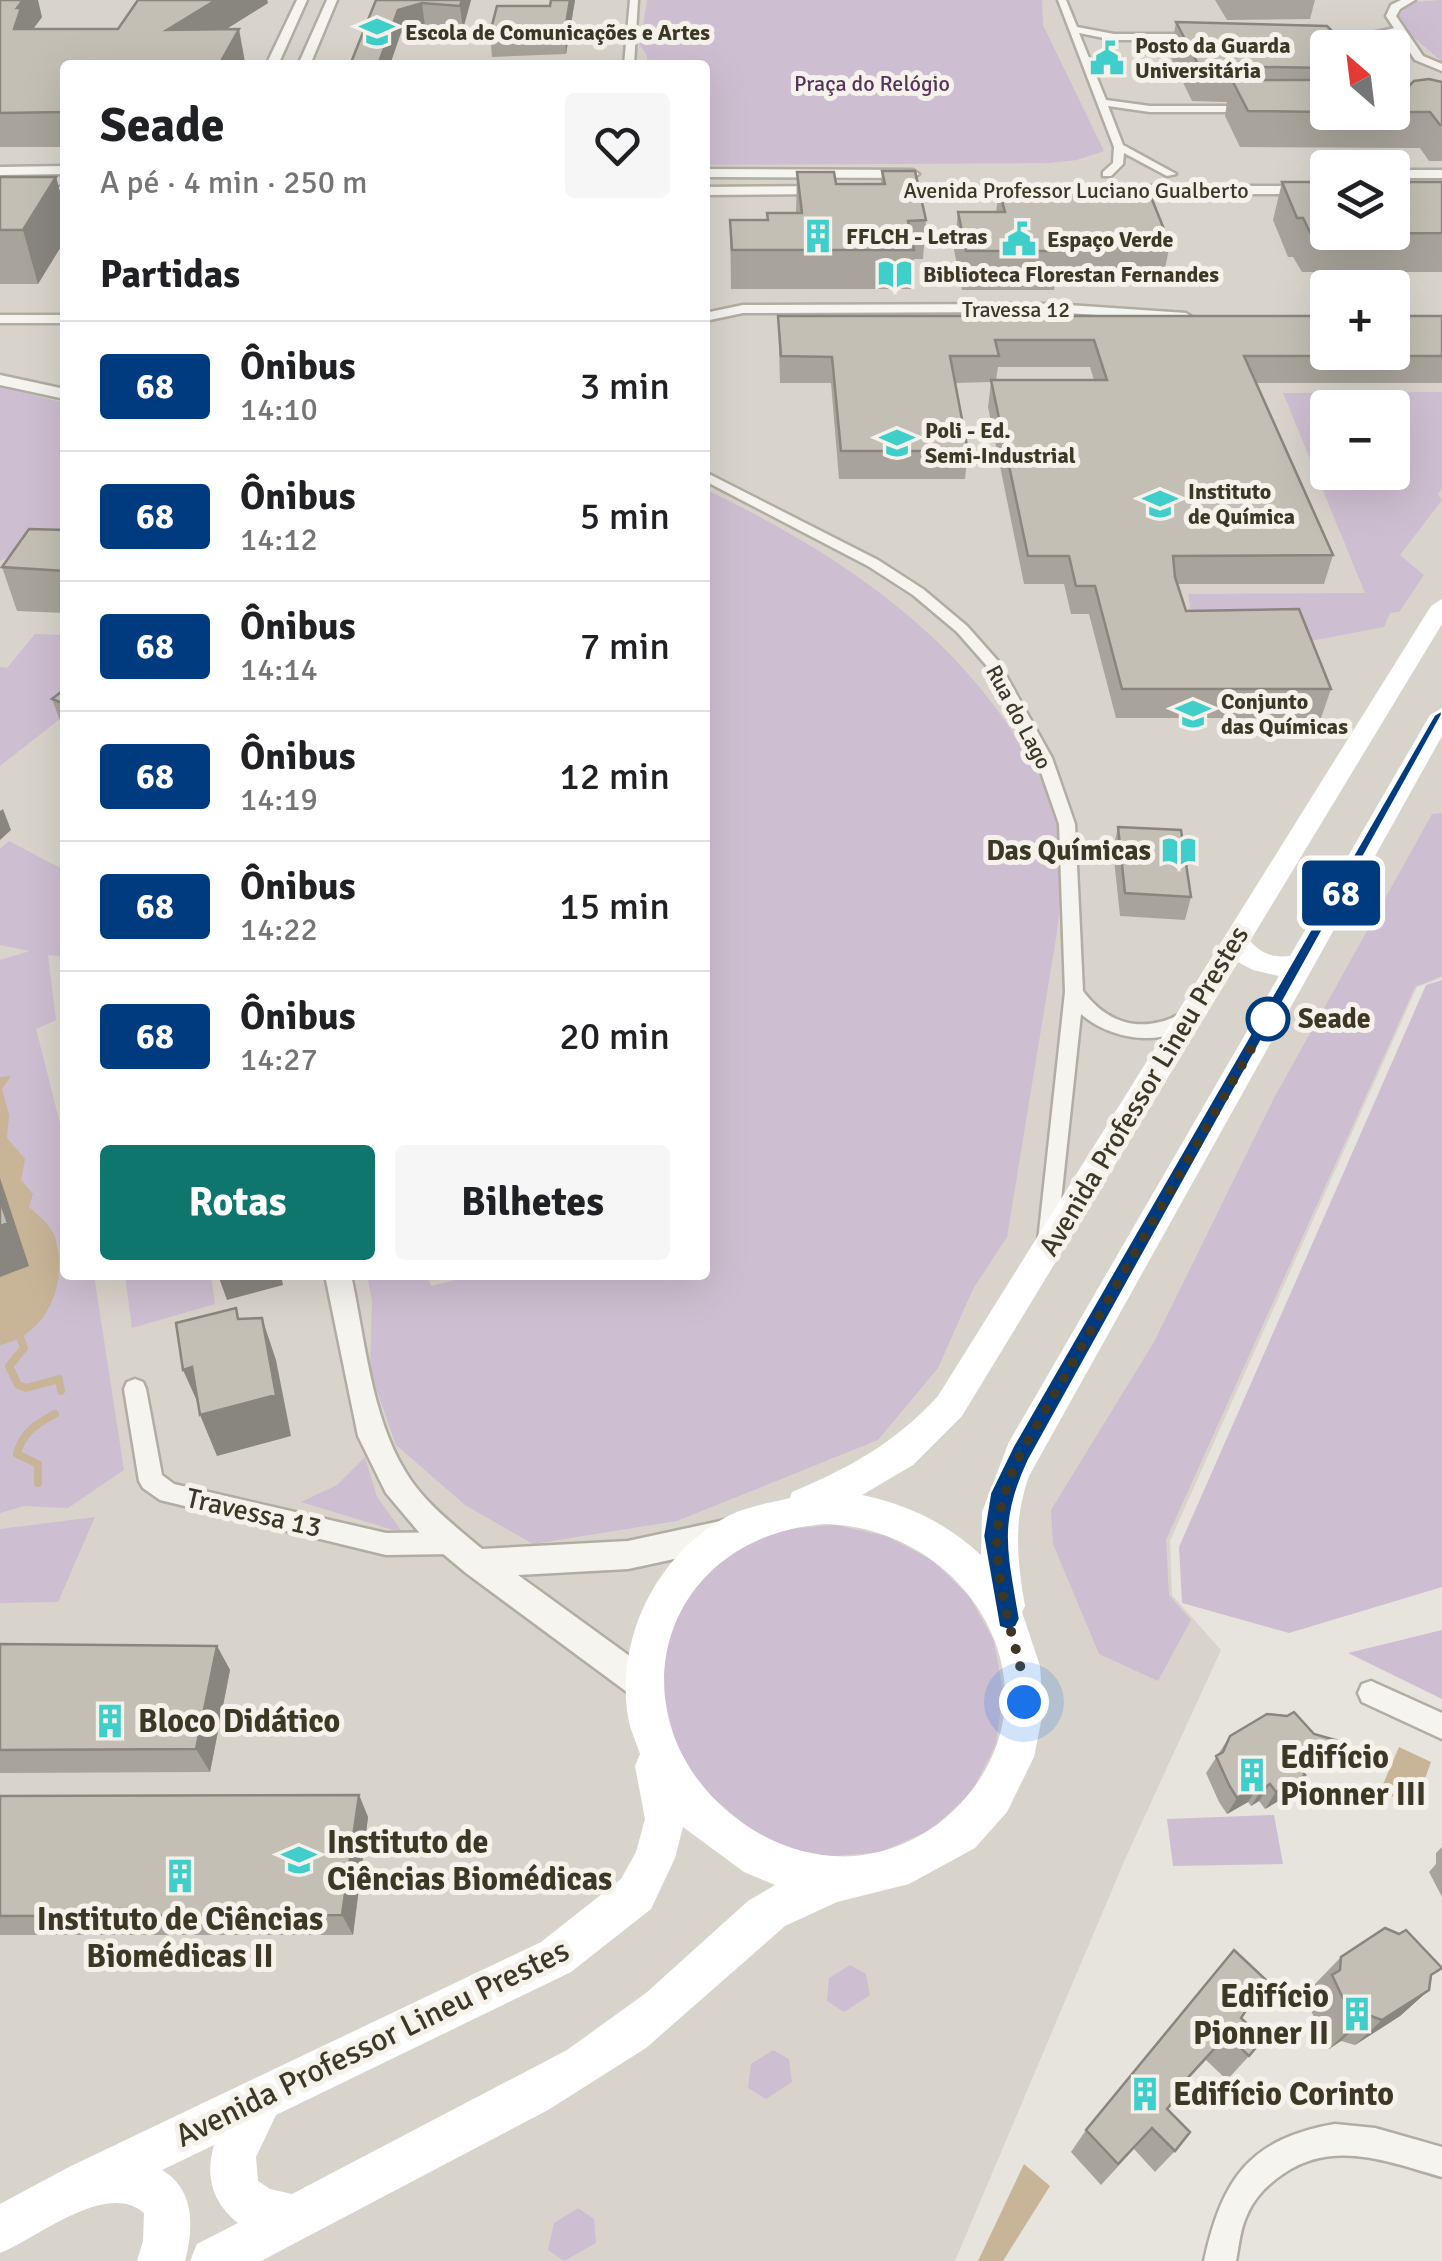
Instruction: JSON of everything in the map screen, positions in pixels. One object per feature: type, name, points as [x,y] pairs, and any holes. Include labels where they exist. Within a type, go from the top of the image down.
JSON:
[{"type":"main road","name":"Avenida Professor Lineu Prestes","points":[[0,2230],[85,2184],[556,1957],[636,1894],[655,1858],[665,1819],[642,1684],[646,1647],[658,1612],[676,1581],[700,1554],[729,1533],[864,1478],[896,1460],[922,1440],[950,1406],[1442,606]]},
{"type":"main road","points":[[214,2261],[600,2055],[718,1960],[770,1911],[853,1876],[914,1862],[966,1831],[1004,1784],[1024,1730],[1024,1673],[1008,1619],[994,1536],[1002,1493],[1021,1453],[1442,715]]},
{"type":"main road","points":[[1236,941],[1255,961],[1278,967],[1299,964]]},
{"type":"main road","points":[[786,1511],[823,1507],[860,1510],[896,1519],[931,1536],[962,1558],[988,1586],[1008,1619]]},
{"type":"main road","points":[[648,1729],[663,1770],[688,1806],[722,1837],[762,1860],[806,1874],[853,1876]]},
{"type":"main road","points":[[261,2100],[238,2134],[232,2152],[236,2187],[258,2209],[294,2218]]},
{"type":"main road","points":[[85,2184],[136,2180],[156,2190],[169,2209],[170,2237],[161,2261]]},
{"type":"street","points":[[275,60],[302,0]]},
{"type":"street","points":[[307,60],[332,0]]},
{"type":"street","points":[[629,60],[634,0]]},
{"type":"street","points":[[1062,0],[1119,147],[1118,164],[1107,174]]},
{"type":"street","points":[[1399,30],[1391,16],[1400,2],[1410,0]]},
{"type":"street","points":[[1074,29],[1114,37],[1219,37]]},
{"type":"street","points":[[1080,46],[1114,37]]},
{"type":"street","points":[[285,40],[318,39]]},
{"type":"street","points":[[1410,47],[1419,58],[1442,68]]},
{"type":"street","points":[[1107,109],[1270,109]]},
{"type":"street","points":[[1119,147],[1171,174]]},
{"type":"street","points":[[0,171],[60,170]]},
{"type":"street","name":"Avenida Professor Luciano Gualberto","points":[[710,173],[934,174]]},
{"type":"street","points":[[788,173],[804,179],[803,185],[792,190]]},
{"type":"street","points":[[821,190],[814,183],[824,173]]},
{"type":"street","name":"Avenida Professor Luciano Gualberto","points":[[1089,174],[1123,174]]},
{"type":"street","name":"Avenida Professor Luciano Gualberto","points":[[1139,174],[1188,174]]},
{"type":"street","name":"Avenida Professor Luciano Gualberto","points":[[1240,174],[1310,174]]},
{"type":"street","points":[[1410,174],[1442,174]]},
{"type":"street","points":[[710,191],[840,190]]},
{"type":"street","name":"Avenida Professor Luciano Gualberto","points":[[860,190],[1310,190]]},
{"type":"street","points":[[1410,190],[1442,190]]},
{"type":"street","points":[[0,192],[60,191]]},
{"type":"street","name":"Travessa 12","points":[[710,316],[743,309],[1053,308],[1202,318]]},
{"type":"street","points":[[0,319],[60,319]]},
{"type":"street","points":[[0,380],[60,393]]},
{"type":"street","name":"Rua do Lago","points":[[710,479],[874,563],[948,617],[993,664],[1044,758],[1067,824],[1074,992],[1049,1246]]},
{"type":"street","points":[[1074,992],[1094,1018],[1132,1032],[1152,1032],[1192,1015]]},
{"type":"street","points":[[339,1280],[369,1424],[382,1461],[414,1506],[465,1553],[642,1684]]},
{"type":"street","name":"Travessa 13","points":[[135,1390],[152,1481],[168,1493],[386,1544],[465,1553]]},
{"type":"street","points":[[465,1553],[628,1556],[729,1533]]},
{"type":"street","points":[[1371,1692],[1442,1726]]},
{"type":"street","points":[[1220,2261],[1233,2210],[1260,2172],[1277,2159],[1317,2142],[1350,2139],[1442,2162]]},
{"type":"shaded area","points":[[0,0],[1442,0],[1442,978],[1417,987],[1170,1541],[1172,1595],[1221,1650],[1126,1857],[955,2261],[0,2261]]},
{"type":"shaded area","points":[[11,1076],[2,1089],[9,1115],[7,1138],[25,1159],[21,1180],[33,1194],[29,1207],[53,1233],[59,1271],[51,1304],[42,1318],[17,1339],[0,1345],[0,1077]]},
{"type":"shaded area","points":[[1399,1747],[1431,1762],[1422,1787],[1395,1798],[1381,1789]]},
{"type":"shaded area","points":[[1024,2164],[1050,2186],[1003,2261],[978,2261]]},
{"type":"green space","name":"Praça do Relógio","points":[[647,0],[1042,0],[1043,25],[1104,151],[1050,163],[710,165],[710,60],[647,60],[640,45]]},
{"type":"green space","points":[[1442,0],[1442,62],[1398,23],[1397,16],[1414,2]]},
{"type":"green space","points":[[0,387],[60,402],[60,544],[25,549],[0,561]]},
{"type":"green space","points":[[1410,392],[1442,392],[1442,488],[1438,494],[1442,500],[1400,555],[1424,575],[1399,612],[1390,613],[1384,627],[1305,642],[1184,621],[1190,606],[1188,594],[1365,593],[1323,490],[1410,490]]},
{"type":"green space","points":[[1283,393],[1310,393],[1310,459]]},
{"type":"green space","points":[[710,491],[842,566],[924,630],[995,706],[1049,796],[1060,839],[1061,892],[1007,1237],[973,1289],[938,1368],[878,1440],[677,1521],[533,1544],[465,1505],[396,1445],[370,1371],[372,1301],[368,1280],[429,1280],[431,1286],[454,1280],[710,1280]]},
{"type":"green space","points":[[35,634],[60,635],[60,719],[0,766],[0,667],[7,668]]},
{"type":"green space","points":[[1442,813],[1442,976],[1415,987],[1166,1540],[1169,1595],[1191,1620],[1158,1681],[1099,1654],[1053,1544],[1051,1510],[1154,1342],[1274,1098],[1432,814]]},
{"type":"green space","points":[[9,841],[60,868],[60,956],[48,955],[56,1020],[36,1029],[60,1123],[60,1280],[95,1280],[124,1470],[68,1508],[24,1506],[0,1513],[0,960],[30,951],[0,945],[0,849]]},
{"type":"green space","points":[[1442,980],[1442,1587],[1289,1633],[1182,1603],[1179,1547],[1426,985]]},
{"type":"green space","points":[[126,1280],[212,1280],[215,1304],[132,1328]]},
{"type":"green space","points":[[365,1457],[377,1497],[403,1533],[301,1502],[337,1485]]},
{"type":"green space","points":[[95,1517],[58,1602],[0,1603],[0,1529]]},
{"type":"green space","points":[[836,1525],[886,1536],[932,1560],[969,1596],[994,1641],[1003,1692],[996,1744],[972,1792],[932,1829],[881,1852],[823,1857],[767,1844],[681,1770],[658,1668],[671,1619],[699,1577],[739,1546],[786,1529]]},
{"type":"green space","points":[[1442,1630],[1442,1699],[1348,1653]]},
{"type":"green space","points":[[1274,1815],[1283,1864],[1173,1866],[1167,1819]]},
{"type":"green space","points":[[850,1965],[866,1974],[870,1995],[844,2012],[827,2001],[829,1978]]},
{"type":"green space","points":[[773,2050],[789,2059],[792,2082],[766,2099],[748,2088],[751,2064]]},
{"type":"green space","points":[[578,2208],[594,2219],[596,2243],[564,2261],[548,2250],[554,2223]]},
{"type":"building","points":[[0,0],[23,0],[17,8],[21,8],[14,29],[118,29],[138,0],[216,0],[167,30],[239,29],[222,60],[60,60],[60,112],[0,113]]},
{"type":"building","points":[[376,0],[462,0],[460,6],[422,3],[398,10],[380,60],[352,60]]},
{"type":"building","points":[[551,0],[570,0],[565,31],[490,33],[497,6],[550,6]]},
{"type":"building","points":[[1176,22],[1327,26],[1331,30],[1310,30],[1310,68],[1199,66]]},
{"type":"building","points":[[1232,80],[1310,80],[1310,112],[1248,111]]},
{"type":"building","points":[[1414,81],[1442,82],[1442,125],[1430,112],[1410,112],[1410,85]]},
{"type":"building","points":[[882,171],[915,171],[926,220],[908,221],[914,250],[732,250],[730,220],[768,220],[767,213],[802,213],[797,172],[834,172],[836,184],[885,184]]},
{"type":"building","points":[[0,177],[56,177],[23,230],[0,230]]},
{"type":"building","points":[[1282,182],[1310,182],[1310,232],[1303,218],[1297,218]]},
{"type":"building","points":[[1410,182],[1442,182],[1442,233],[1410,233]]},
{"type":"building","points":[[999,190],[1149,192],[1170,244],[1058,244],[1060,251],[966,251],[958,212],[1005,212]]},
{"type":"building","points":[[778,316],[1310,316],[1310,356],[1244,356],[1333,555],[1173,556],[1186,611],[1299,609],[1331,689],[1122,689],[1095,586],[1076,586],[1069,556],[1028,556],[991,380],[1107,380],[1094,340],[995,340],[999,356],[950,356],[968,451],[841,451],[832,357],[781,356]]},
{"type":"building","points":[[1410,316],[1442,316],[1442,356],[1410,356]]},
{"type":"building","points":[[29,529],[60,530],[60,571],[2,567]]},
{"type":"building","points":[[1118,827],[1181,830],[1191,897],[1125,893]]},
{"type":"building","points":[[0,1200],[8,1223],[0,1226]]},
{"type":"building","points":[[236,1308],[238,1319],[262,1318],[276,1395],[200,1415],[192,1367],[183,1370],[176,1323]]},
{"type":"building","name":"Bloco Didático","points":[[0,1644],[217,1646],[196,1749],[0,1750]]},
{"type":"building","name":"Edifício Pionner III","points":[[1294,1712],[1314,1734],[1335,1740],[1306,1757],[1310,1763],[1300,1768],[1305,1775],[1276,1792],[1270,1784],[1262,1789],[1259,1785],[1237,1798],[1216,1756],[1223,1752],[1230,1736],[1267,1714],[1287,1716]]},
{"type":"building","name":"Instituto de Ciências Biomédicas II","points":[[359,1795],[342,1915],[0,1916],[0,1796]]},
{"type":"building","points":[[1385,1928],[1399,1934],[1406,1930],[1442,1968],[1431,1975],[1429,1990],[1382,2020],[1368,2015],[1355,2024],[1332,1975],[1340,1970],[1341,1957]]},
{"type":"building","name":"Edifício Corinto","points":[[1234,1950],[1266,1980],[1241,2018],[1263,2039],[1249,2056],[1227,2035],[1181,2085],[1184,2088],[1167,2109],[1190,2132],[1175,2151],[1152,2128],[1118,2164],[1086,2130]]},
{"type":"waterway","points":[[20,1337],[24,1348],[9,1366],[18,1385],[26,1388],[59,1379],[61,1391]]},
{"type":"waterway","points":[[38,1483],[38,1464],[17,1454],[31,1430],[55,1414]]},
{"type":"bus line","name":"68","points":[[1008,1619],[994,1536],[1002,1493],[1021,1453],[1442,715]]},
{"type":"place","name":"Escola de Comunicações e Artes","points":[[377,32]]},
{"type":"place","name":"Posto da Guarda Universitária","points":[[1107,58]]},
{"type":"place","name":"FFLCH - Letras","points":[[818,236]]},
{"type":"place","name":"Espaço Verde","points":[[1019,239]]},
{"type":"place","name":"Biblioteca Florestan Fernandes","points":[[895,274]]},
{"type":"place","name":"Poli - Ed. Semi-Industrial","points":[[897,443]]},
{"type":"place","name":"Instituto de Química","points":[[1160,504]]},
{"type":"place","name":"Conjunto das Químicas","points":[[1193,714]]},
{"type":"place","name":"Das Químicas","points":[[1179,851]]},
{"type":"place","name":"Seade","points":[[1268,1019]]},
{"type":"place","name":"Bloco Didático","points":[[110,1721]]},
{"type":"place","name":"Edifício Pionner III","points":[[1252,1775]]},
{"type":"place","name":"Instituto de Ciências Biomédicas","points":[[299,1860]]},
{"type":"place","name":"Instituto de Ciências Biomédicas II","points":[[180,1876]]},
{"type":"place","name":"Edifício Pionner II","points":[[1357,2014]]},
{"type":"place","name":"Edifício Corinto","points":[[1145,2094]]},
{"type":"route","points":[[1024,1702],[1024,1673],[1008,1619],[994,1536],[1002,1493],[1021,1453],[1268,1019]]}]
